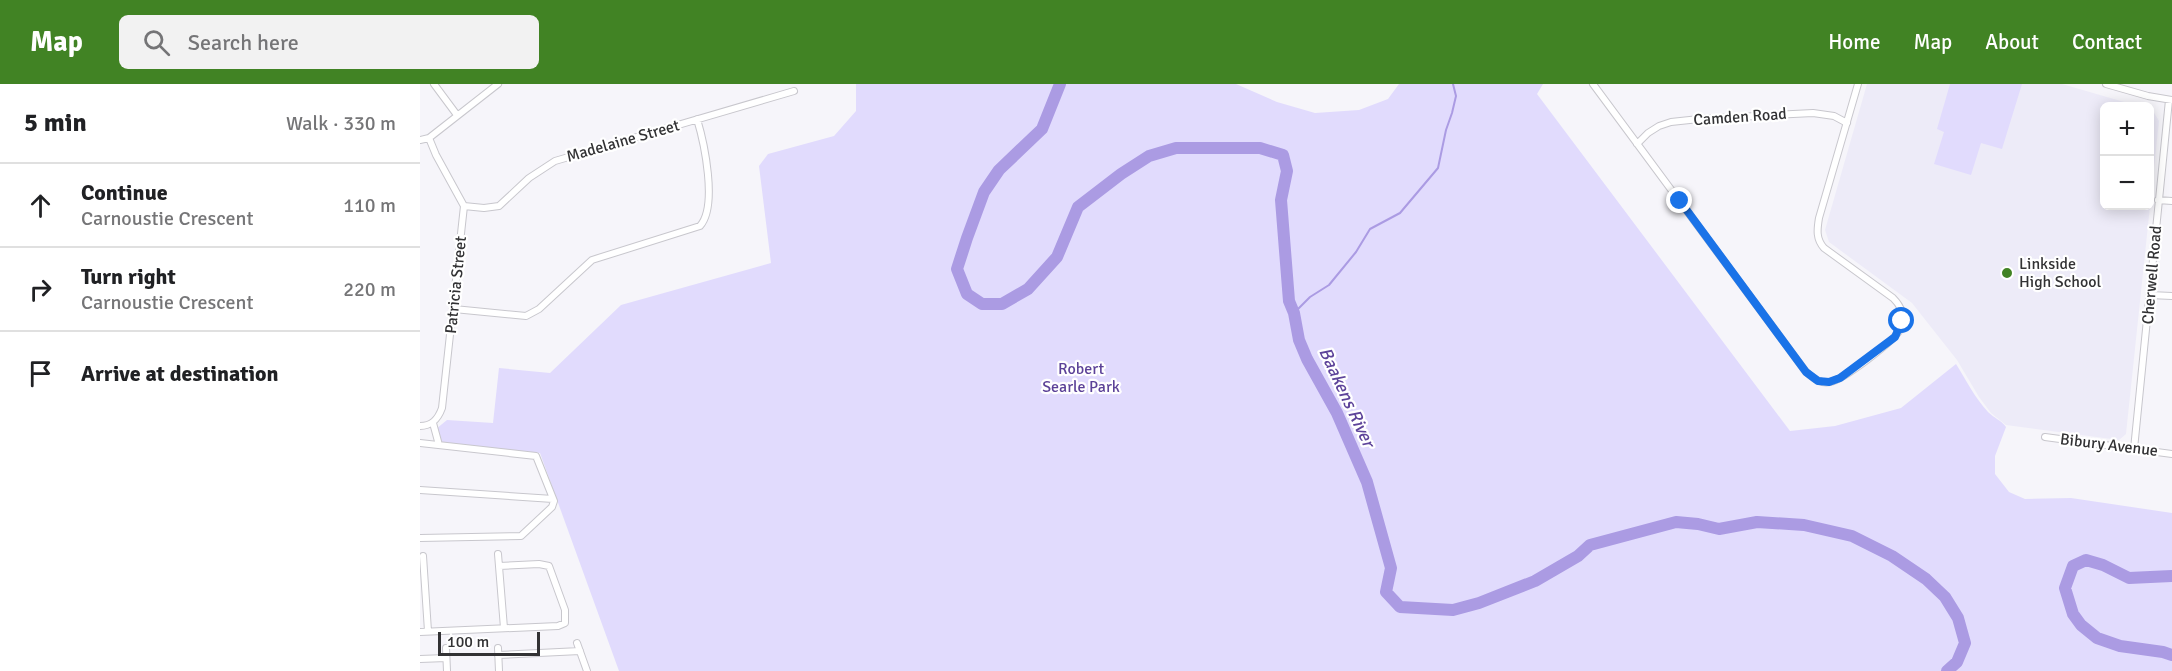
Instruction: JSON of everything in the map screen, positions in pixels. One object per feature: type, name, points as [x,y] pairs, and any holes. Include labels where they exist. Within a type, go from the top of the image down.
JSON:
[{"type":"street","points":[[434,84],[457,115]]},
{"type":"street","points":[[420,140],[429,138],[498,84]]},
{"type":"street","points":[[1593,84],[1806,372],[1818,381],[1829,382],[1843,376],[1895,337],[1902,321],[1901,308],[1893,298],[1824,248],[1818,238],[1818,224],[1858,84]]},
{"type":"street","points":[[2106,84],[2170,100]]},
{"type":"street","name":"Madelaine Street","points":[[464,206],[484,208],[499,206],[529,178],[555,161],[794,91]]},
{"type":"street","name":"Cherwell Road","points":[[2134,449],[2170,100]]},
{"type":"street","name":"Camden Road","points":[[1637,144],[1659,126],[1690,120],[1813,113],[1834,116],[1847,123]]},
{"type":"street","points":[[454,309],[526,316],[539,309],[592,260],[700,225],[707,212],[707,159],[697,119]]},
{"type":"street","points":[[429,138],[464,206]]},
{"type":"street","points":[[2158,200],[2172,201]]},
{"type":"street","name":"Patricia Street","points":[[433,423],[442,408],[464,206]]},
{"type":"street","points":[[2150,295],[2172,296]]},
{"type":"street","points":[[420,426],[433,423],[439,445]]},
{"type":"street","name":"Bibury Avenue","points":[[2045,437],[2172,454]]},
{"type":"street","points":[[420,443],[536,456],[553,499],[552,507],[521,536],[420,538]]},
{"type":"street","points":[[420,490],[553,499]]},
{"type":"street","points":[[498,554],[504,628]]},
{"type":"street","points":[[423,556],[424,632],[561,626],[565,623],[566,614],[549,566],[539,564],[499,566]]},
{"type":"street","points":[[577,643],[587,671]]},
{"type":"street","points":[[446,648],[447,671]]},
{"type":"street","points":[[498,648],[499,671]]},
{"type":"street","points":[[498,656],[580,651]]},
{"type":"street","points":[[420,659],[446,658]]},
{"type":"shaded area","name":"Linkside High School","points":[[1867,84],[2062,84],[2124,102],[2100,102],[2100,210],[2150,210],[2126,434],[2119,440],[2006,425],[1991,413],[1957,360],[1912,303],[1829,242],[1825,230]]},
{"type":"shaded area","name":"Linkside High School","points":[[2154,113],[2159,121],[2154,168]]},
{"type":"green space","name":"Robert Searle Park","points":[[856,84],[1236,84],[1277,102],[1315,113],[1359,110],[1388,99],[1399,84],[1543,84],[1537,94],[1790,431],[1835,426],[1901,408],[1956,364],[1983,407],[2006,427],[1995,456],[1995,474],[2009,492],[2025,499],[2071,498],[2172,513],[2172,671],[619,671],[540,453],[442,442],[436,429],[447,420],[493,423],[499,368],[550,373],[621,305],[771,263],[759,166],[768,154],[834,136],[856,111]]},
{"type":"green space","points":[[1950,84],[2022,84],[2002,149],[1981,143],[1971,175],[1934,164],[1944,132],[1937,129]]},
{"type":"waterway","name":"Baakens River","points":[[1060,84],[1042,129],[999,170],[984,192],[957,269],[967,294],[982,304],[1002,304],[1028,289],[1057,257],[1078,207],[1149,156],[1176,148],[1260,148],[1283,155],[1287,171],[1281,200],[1289,301],[1294,313],[1299,340],[1337,413],[1367,482],[1391,568],[1386,592],[1400,607],[1453,610],[1479,603],[1535,581],[1578,556],[1590,545],[1676,522],[1719,529],[1757,522],[1804,525],[1852,536],[1892,556],[1926,579],[1945,597],[1958,618],[1965,643],[1957,662],[1947,671]]},
{"type":"waterway","points":[[1294,313],[1310,297],[1329,285],[1356,252],[1370,229],[1400,213],[1438,168],[1456,96],[1453,84]]},
{"type":"waterway","name":"Baakens River","points":[[2172,576],[2129,578],[2103,565],[2086,560],[2073,566],[2065,588],[2073,614],[2081,625],[2097,638],[2120,646],[2172,655]]},
{"type":"place","name":"Linkside High School","points":[[2007,273]]},
{"type":"route","points":[[1680,201],[1806,372],[1815,380],[1829,382],[1843,376],[1895,337],[1901,328],[1902,321]]}]
